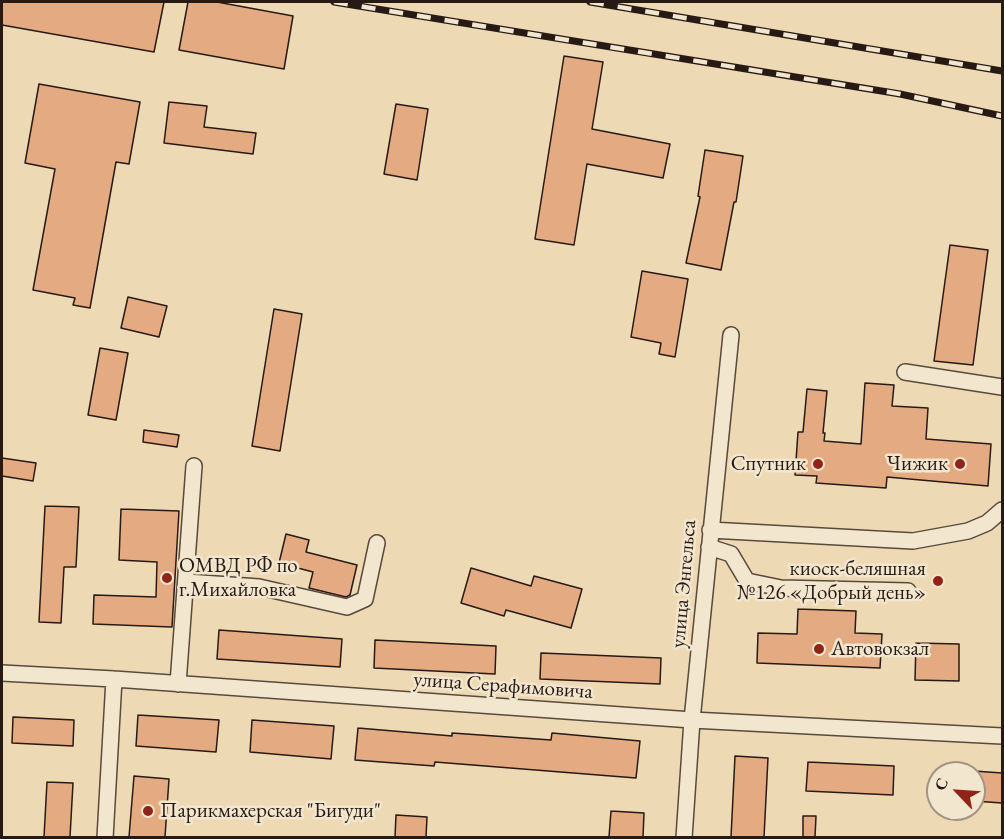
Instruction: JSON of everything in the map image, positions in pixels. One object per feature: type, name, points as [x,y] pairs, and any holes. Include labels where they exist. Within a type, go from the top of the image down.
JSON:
[{"type":"street","name":"улица Энгельса","points":[[684,837],[692,720],[731,334]]},
{"type":"street","points":[[905,372],[1002,387]]},
{"type":"street","points":[[178,684],[194,466]]},
{"type":"street","points":[[710,530],[913,541],[968,531],[987,523],[1002,510]]},
{"type":"street","points":[[186,582],[259,587],[346,608],[365,599],[377,543]]},
{"type":"street","points":[[709,547],[731,554],[747,581],[781,588],[908,591]]},
{"type":"street","name":"улица Серафимовича","points":[[2,673],[692,720],[1002,736]]},
{"type":"street","points":[[105,837],[114,679]]},
{"type":"building","points":[[2,2],[164,2],[154,52],[2,25]]},
{"type":"building","points":[[188,2],[217,2],[293,16],[284,69],[179,50]]},
{"type":"building","points":[[564,56],[603,62],[592,129],[670,144],[663,178],[587,164],[574,245],[535,239]]},
{"type":"building","points":[[39,84],[140,102],[129,164],[116,162],[90,308],[73,305],[75,298],[33,290],[55,169],[25,163]]},
{"type":"building","points":[[169,102],[207,106],[204,127],[256,133],[253,154],[164,143]]},
{"type":"building","points":[[396,104],[428,109],[417,180],[384,174]]},
{"type":"building","points":[[705,150],[743,156],[736,202],[734,202],[721,270],[686,263],[700,197],[698,196]]},
{"type":"building","points":[[950,245],[988,250],[973,365],[934,361]]},
{"type":"building","points":[[642,271],[688,279],[675,357],[659,354],[661,343],[631,337]]},
{"type":"building","points":[[128,297],[167,306],[159,337],[121,328]]},
{"type":"building","points":[[274,309],[302,314],[280,451],[252,446]]},
{"type":"building","points":[[100,348],[128,353],[116,420],[88,415]]},
{"type":"building","points":[[865,383],[894,385],[892,406],[928,408],[926,439],[991,444],[988,486],[887,477],[886,488],[816,483],[817,476],[795,475],[798,432],[803,432],[807,389],[827,391],[824,441],[861,444]]},
{"type":"building","points":[[144,430],[179,435],[177,447],[143,442]]},
{"type":"building","points":[[2,458],[36,463],[33,481],[2,476]]},
{"type":"building","points":[[45,506],[79,507],[76,567],[64,567],[61,623],[39,622]]},
{"type":"building","name":"ОМВД РФ по г.Михайловка","points":[[121,509],[179,511],[172,627],[93,624],[94,595],[156,597],[157,562],[119,560]]},
{"type":"building","points":[[286,534],[309,540],[306,552],[357,565],[350,595],[346,597],[309,588],[313,572],[279,563]]},
{"type":"building","points":[[471,568],[531,586],[534,576],[582,589],[571,628],[506,610],[504,616],[461,603]]},
{"type":"building","name":"Автовокзал","points":[[798,609],[856,611],[855,633],[882,634],[880,668],[757,663],[758,633],[797,634]]},
{"type":"building","points":[[219,630],[342,639],[340,667],[217,659]]},
{"type":"building","points":[[375,640],[496,646],[495,674],[374,668]]},
{"type":"building","points":[[916,643],[959,644],[959,681],[915,680]]},
{"type":"building","points":[[541,653],[661,658],[660,684],[540,679]]},
{"type":"building","points":[[138,715],[219,720],[216,752],[136,746]]},
{"type":"building","points":[[13,717],[74,720],[73,746],[12,743]]},
{"type":"building","points":[[252,720],[334,726],[331,759],[250,752]]},
{"type":"building","points":[[358,728],[452,736],[452,733],[551,740],[552,733],[640,741],[636,778],[435,762],[434,766],[355,760]]},
{"type":"building","points":[[735,756],[768,758],[764,837],[731,837]]},
{"type":"building","points":[[808,762],[894,766],[893,795],[806,791]]},
{"type":"building","points":[[986,772],[1002,773],[1002,803],[986,802]]},
{"type":"building","points":[[134,776],[169,779],[165,837],[129,837]]},
{"type":"building","points":[[47,782],[73,783],[70,837],[44,837]]},
{"type":"building","points":[[611,811],[644,813],[643,837],[609,837]]},
{"type":"building","points":[[396,815],[427,817],[426,837],[395,837]]},
{"type":"building","points":[[803,816],[816,816],[815,837],[803,837]]},
{"type":"railway","points":[[334,2],[900,94],[1002,116]]},
{"type":"railway","points":[[590,2],[1002,71]]},
{"type":"place","name":"Спутник","points":[[818,464]]},
{"type":"place","name":"Чижик","points":[[960,464]]},
{"type":"place","name":"ОМВД РФ по г.Михайловка","points":[[167,578]]},
{"type":"place","name":"киоск-беляшная №126 «Добрый день»","points":[[938,581]]},
{"type":"place","name":"Автовокзал","points":[[819,649]]},
{"type":"place","name":"Парикмахерская \"Бигуди\"","points":[[148,811]]}]
